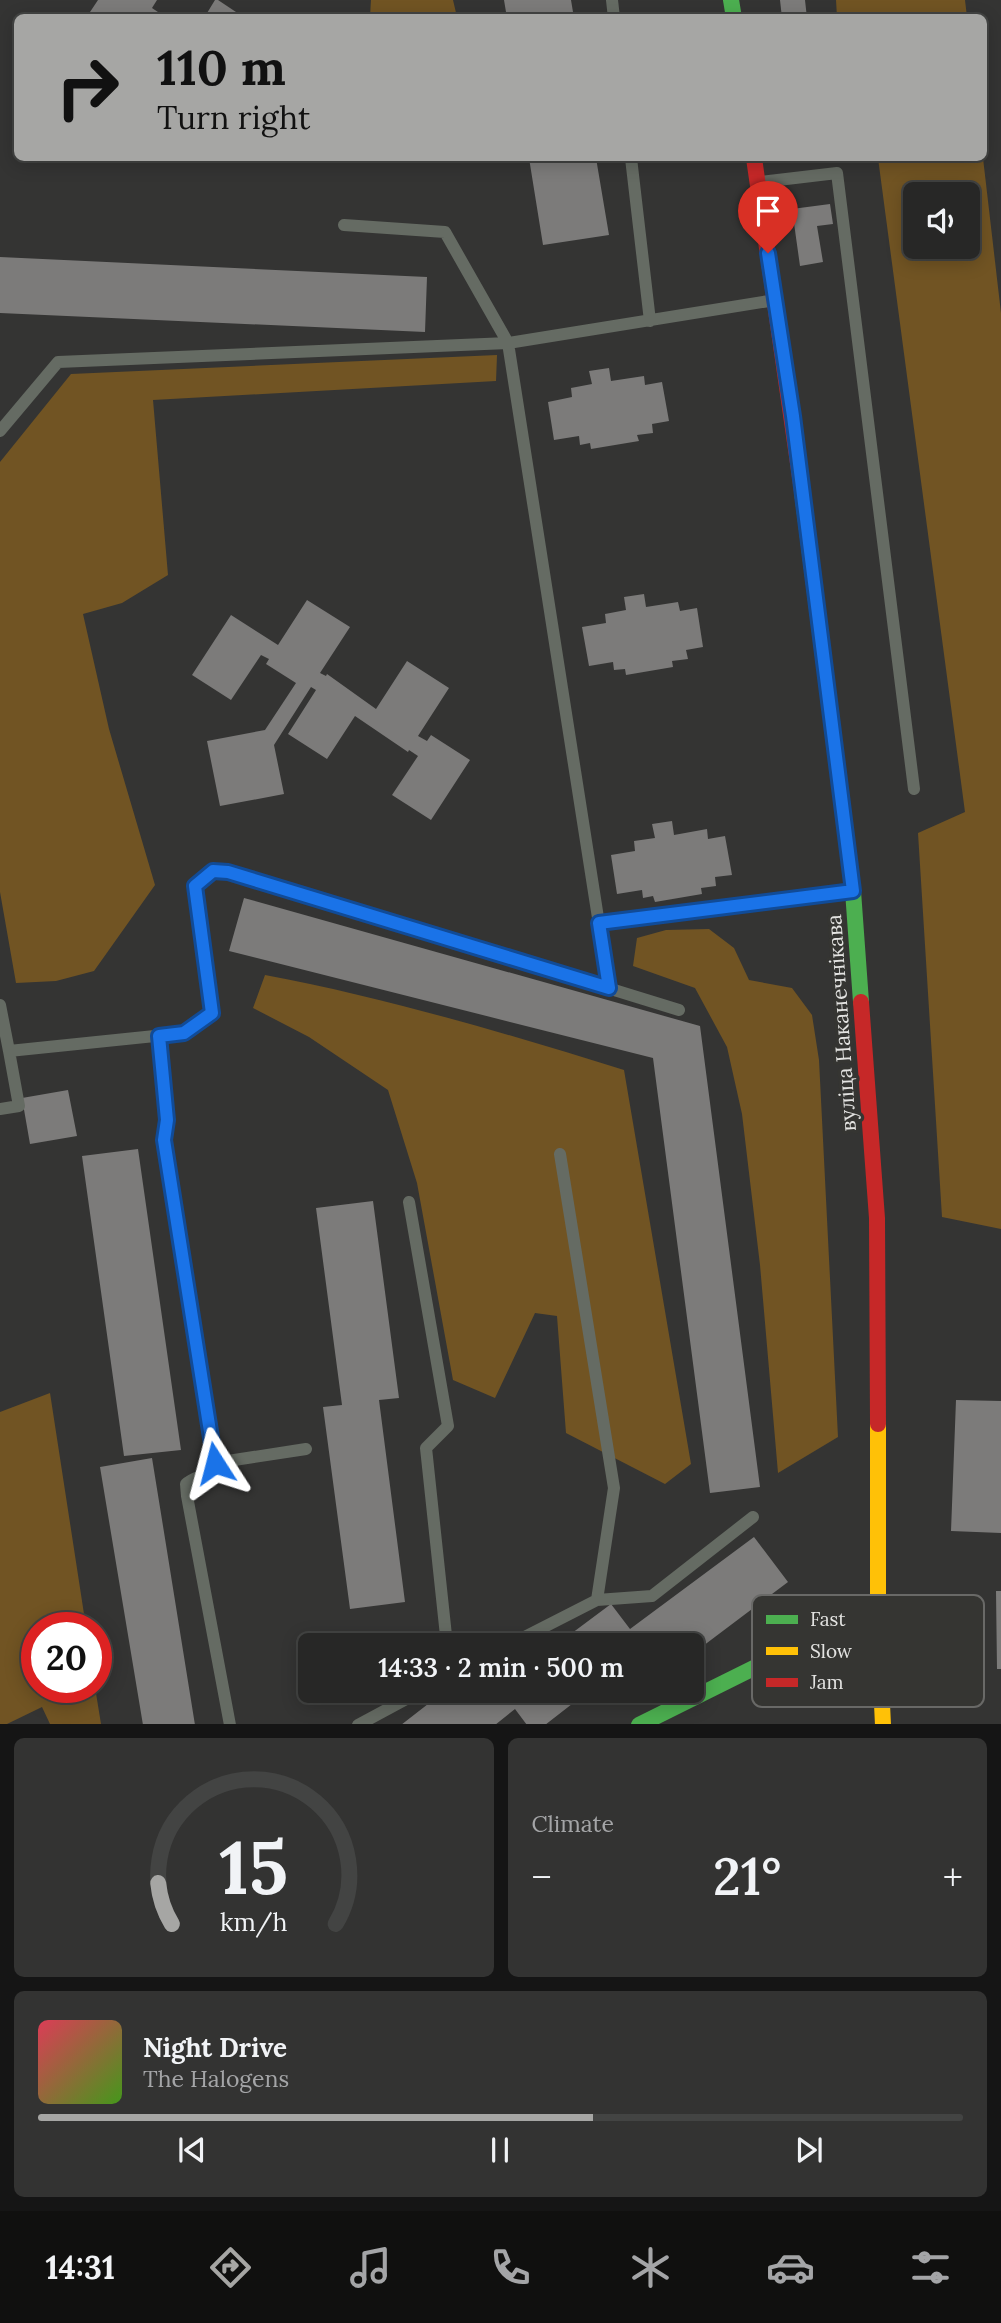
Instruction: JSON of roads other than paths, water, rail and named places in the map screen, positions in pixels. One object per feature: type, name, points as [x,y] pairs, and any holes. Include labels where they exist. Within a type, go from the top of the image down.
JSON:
[{"type":"main road","name":"вуліца Наканечнікава","points":[[754,161],[793,416],[853,891],[877,1218],[878,1595]]},
{"type":"main road","points":[[639,1724],[752,1668]]},
{"type":"lane","points":[[631,161],[650,321]]},
{"type":"lane","points":[[757,182],[836,173],[914,789]]},
{"type":"lane","points":[[344,225],[445,232],[508,344],[609,988]]},
{"type":"lane","points":[[0,431],[58,362],[508,344],[775,300]]},
{"type":"lane","points":[[9,1051],[184,1033],[212,1013],[195,886],[213,871],[228,872],[679,1010]]},
{"type":"lane","points":[[599,923],[853,891]]},
{"type":"lane","points":[[0,1005],[19,1106],[0,1110]]},
{"type":"lane","points":[[159,1036],[167,1120],[164,1140],[215,1463],[212,1470],[192,1478],[186,1484],[230,1724]]},
{"type":"lane","points":[[560,1154],[614,1488],[597,1600]]},
{"type":"lane","points":[[409,1202],[448,1426],[426,1448],[446,1633]]},
{"type":"lane","points":[[215,1463],[306,1449]]},
{"type":"lane","points":[[532,1633],[597,1600],[652,1596],[753,1517]]},
{"type":"lane","points":[[358,1724],[398,1703]]}]
